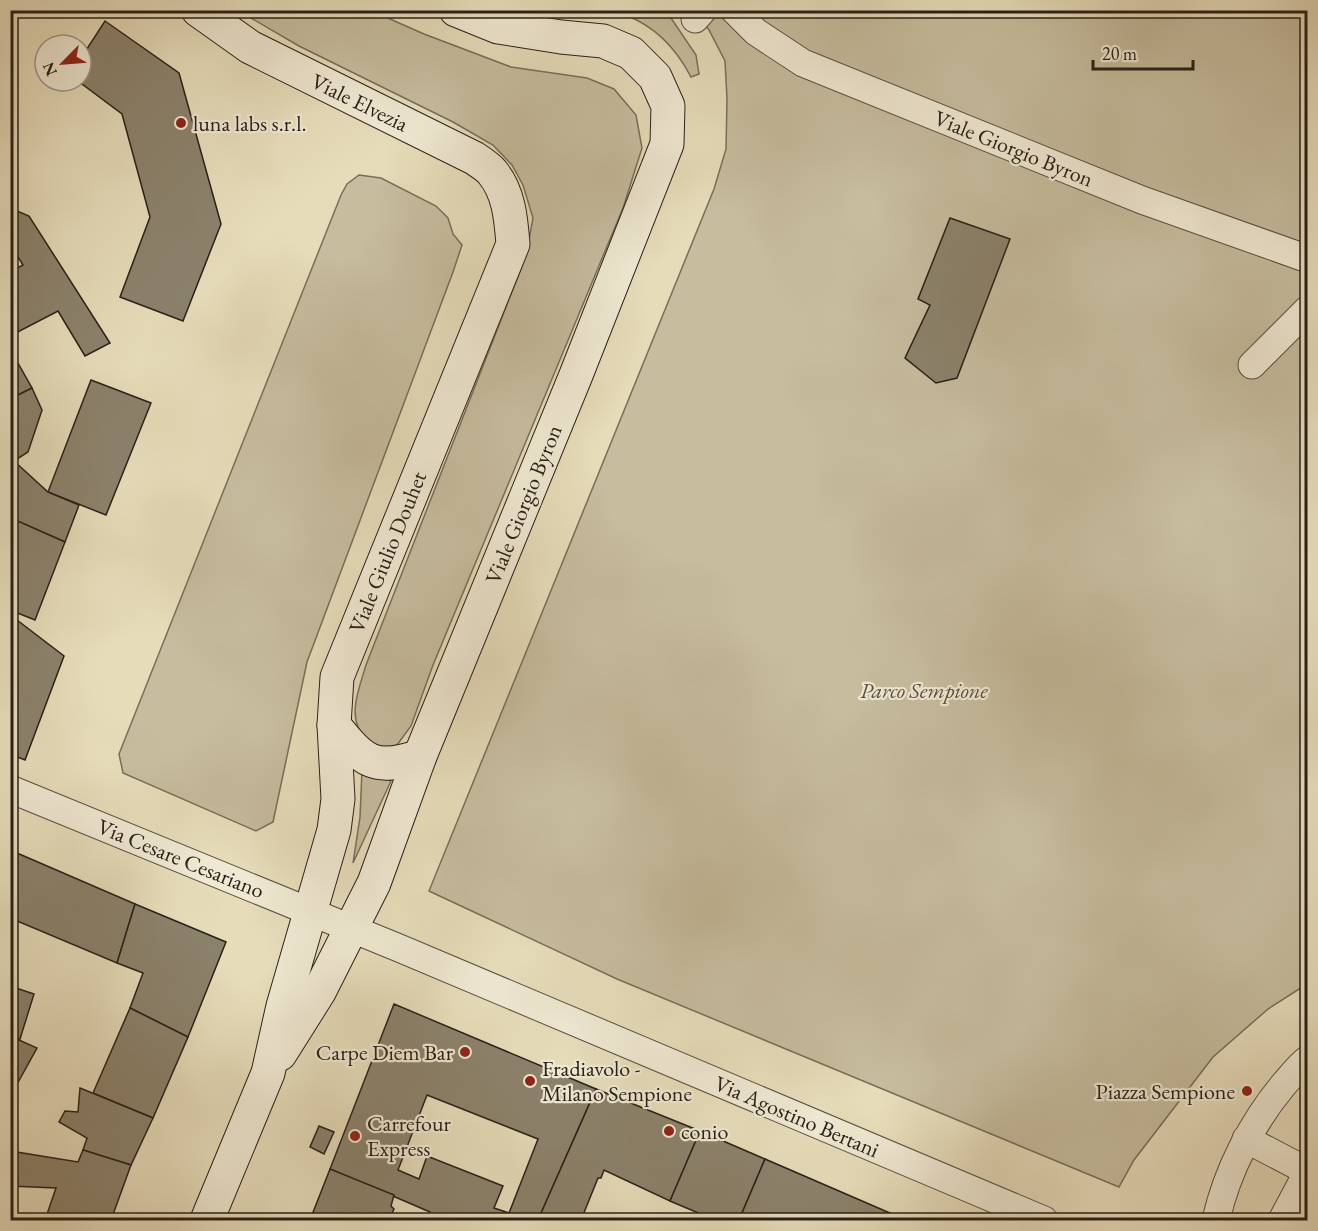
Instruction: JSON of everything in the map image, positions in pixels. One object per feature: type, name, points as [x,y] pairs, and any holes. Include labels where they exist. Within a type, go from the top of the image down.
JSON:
[{"type":"main road","name":"Viale Elvezia","points":[[198,10],[250,47],[474,158],[492,172],[508,205]]},
{"type":"main road","name":"Viale Giorgio Byron","points":[[268,1073],[303,1020],[374,883],[420,756],[668,144],[668,106],[655,77],[631,53],[603,41],[498,27],[456,10]]},
{"type":"main road","name":"Viale Giulio Douhet","points":[[268,1073],[284,1006],[334,830],[338,799],[334,725],[338,677],[513,244],[508,205]]},
{"type":"main road","points":[[334,725],[355,751],[368,760],[399,764],[420,756]]},
{"type":"main road","points":[[207,1221],[268,1073]]},
{"type":"street","name":"Viale Giorgio Byron","points":[[734,10],[756,32],[803,63],[1142,200],[1308,259]]},
{"type":"street","points":[[1252,365],[1308,309]]},
{"type":"street","name":"Via Cesare Cesariano","points":[[10,789],[351,928]]},
{"type":"street","name":"Via Agostino Bertani","points":[[351,928],[1044,1221]]},
{"type":"street","points":[[1216,1221],[1246,1139],[1268,1104],[1308,1059]]},
{"type":"street","points":[[1246,1139],[1307,1171],[1282,1221]]},
{"type":"green space","points":[[239,11],[372,11],[424,34],[511,67],[587,78],[614,89],[636,115],[642,148],[623,208],[433,665],[411,726],[397,745],[384,747],[374,744],[360,731],[355,714],[357,694],[366,665],[526,256],[533,218],[523,185],[512,165],[493,145],[453,122],[299,46]]},
{"type":"green space","points":[[597,11],[662,11],[671,18],[696,55],[699,74],[691,77],[672,48],[646,26],[625,15]]},
{"type":"green space","name":"Parco Sempione","points":[[695,11],[1307,11],[1307,984],[1268,1009],[1213,1057],[1134,1160],[1119,1187],[617,979],[429,891],[714,189],[726,149],[725,61],[709,30]]},
{"type":"green space","points":[[359,175],[381,178],[436,206],[448,218],[453,234],[462,245],[307,662],[273,822],[256,831],[123,773],[119,754],[341,195],[347,184]]},
{"type":"green space","points":[[362,770],[391,781],[353,863],[360,817]]},
{"type":"building","points":[[105,21],[179,73],[221,224],[183,321],[120,297],[150,217],[122,114],[93,92],[93,40]]},
{"type":"building","points":[[10,208],[29,216],[110,343],[85,356],[58,311],[10,336],[10,272],[23,265],[10,244]]},
{"type":"building","points":[[950,218],[1010,239],[957,378],[936,383],[905,358],[930,305],[918,299]]},
{"type":"building","points":[[10,349],[32,388],[10,399]]},
{"type":"building","points":[[91,380],[151,403],[106,515],[48,492]]},
{"type":"building","points":[[32,388],[42,410],[28,452],[14,461],[10,456],[10,399]]},
{"type":"building","points":[[14,461],[48,492],[79,505],[65,542],[10,518],[10,464]]},
{"type":"building","points":[[11,518],[65,542],[35,620],[10,610]]},
{"type":"building","points":[[17,620],[64,656],[25,760],[10,754],[10,636]]},
{"type":"building","points":[[10,850],[135,904],[117,963],[10,918]]},
{"type":"building","points":[[135,904],[226,942],[188,1037],[130,1008],[143,973],[117,963]]},
{"type":"building","points":[[10,986],[34,994],[20,1039],[10,1036]]},
{"type":"building","points":[[394,1004],[596,1089],[538,1220],[427,1220],[430,1212],[330,1169]],"holes":[[[427,1095],[538,1139],[509,1213],[494,1208],[503,1186],[427,1156],[419,1179],[398,1170]]]},
{"type":"building","points":[[130,1008],[188,1037],[153,1118],[93,1093]]},
{"type":"building","points":[[10,1036],[37,1048],[16,1086],[10,1085]]},
{"type":"building","points":[[80,1088],[153,1118],[131,1165],[83,1150],[87,1138],[59,1122],[65,1111],[78,1112]]},
{"type":"building","points":[[596,1089],[700,1131],[670,1201],[604,1170],[601,1178],[598,1178],[581,1220],[538,1220]]},
{"type":"building","points":[[319,1126],[334,1132],[324,1154],[310,1147]]},
{"type":"building","points":[[700,1131],[765,1159],[739,1220],[715,1220],[670,1201]]},
{"type":"building","points":[[83,1150],[131,1165],[111,1220],[45,1220],[56,1188],[10,1186],[10,1151],[78,1162]]},
{"type":"building","points":[[765,1159],[906,1220],[739,1220]]},
{"type":"building","points":[[330,1169],[394,1195],[391,1206],[394,1209],[389,1220],[310,1220]]},
{"type":"place","name":"luna labs s.r.l.","points":[[181,123]]},
{"type":"place","name":"Carpe Diem Bar","points":[[465,1052]]},
{"type":"place","name":"Fradiavolo - Milano Sempione","points":[[530,1081]]},
{"type":"place","name":"Piazza Sempione","points":[[1247,1091]]},
{"type":"place","name":"conio","points":[[669,1131]]},
{"type":"place","name":"Carrefour Express","points":[[355,1136]]}]
